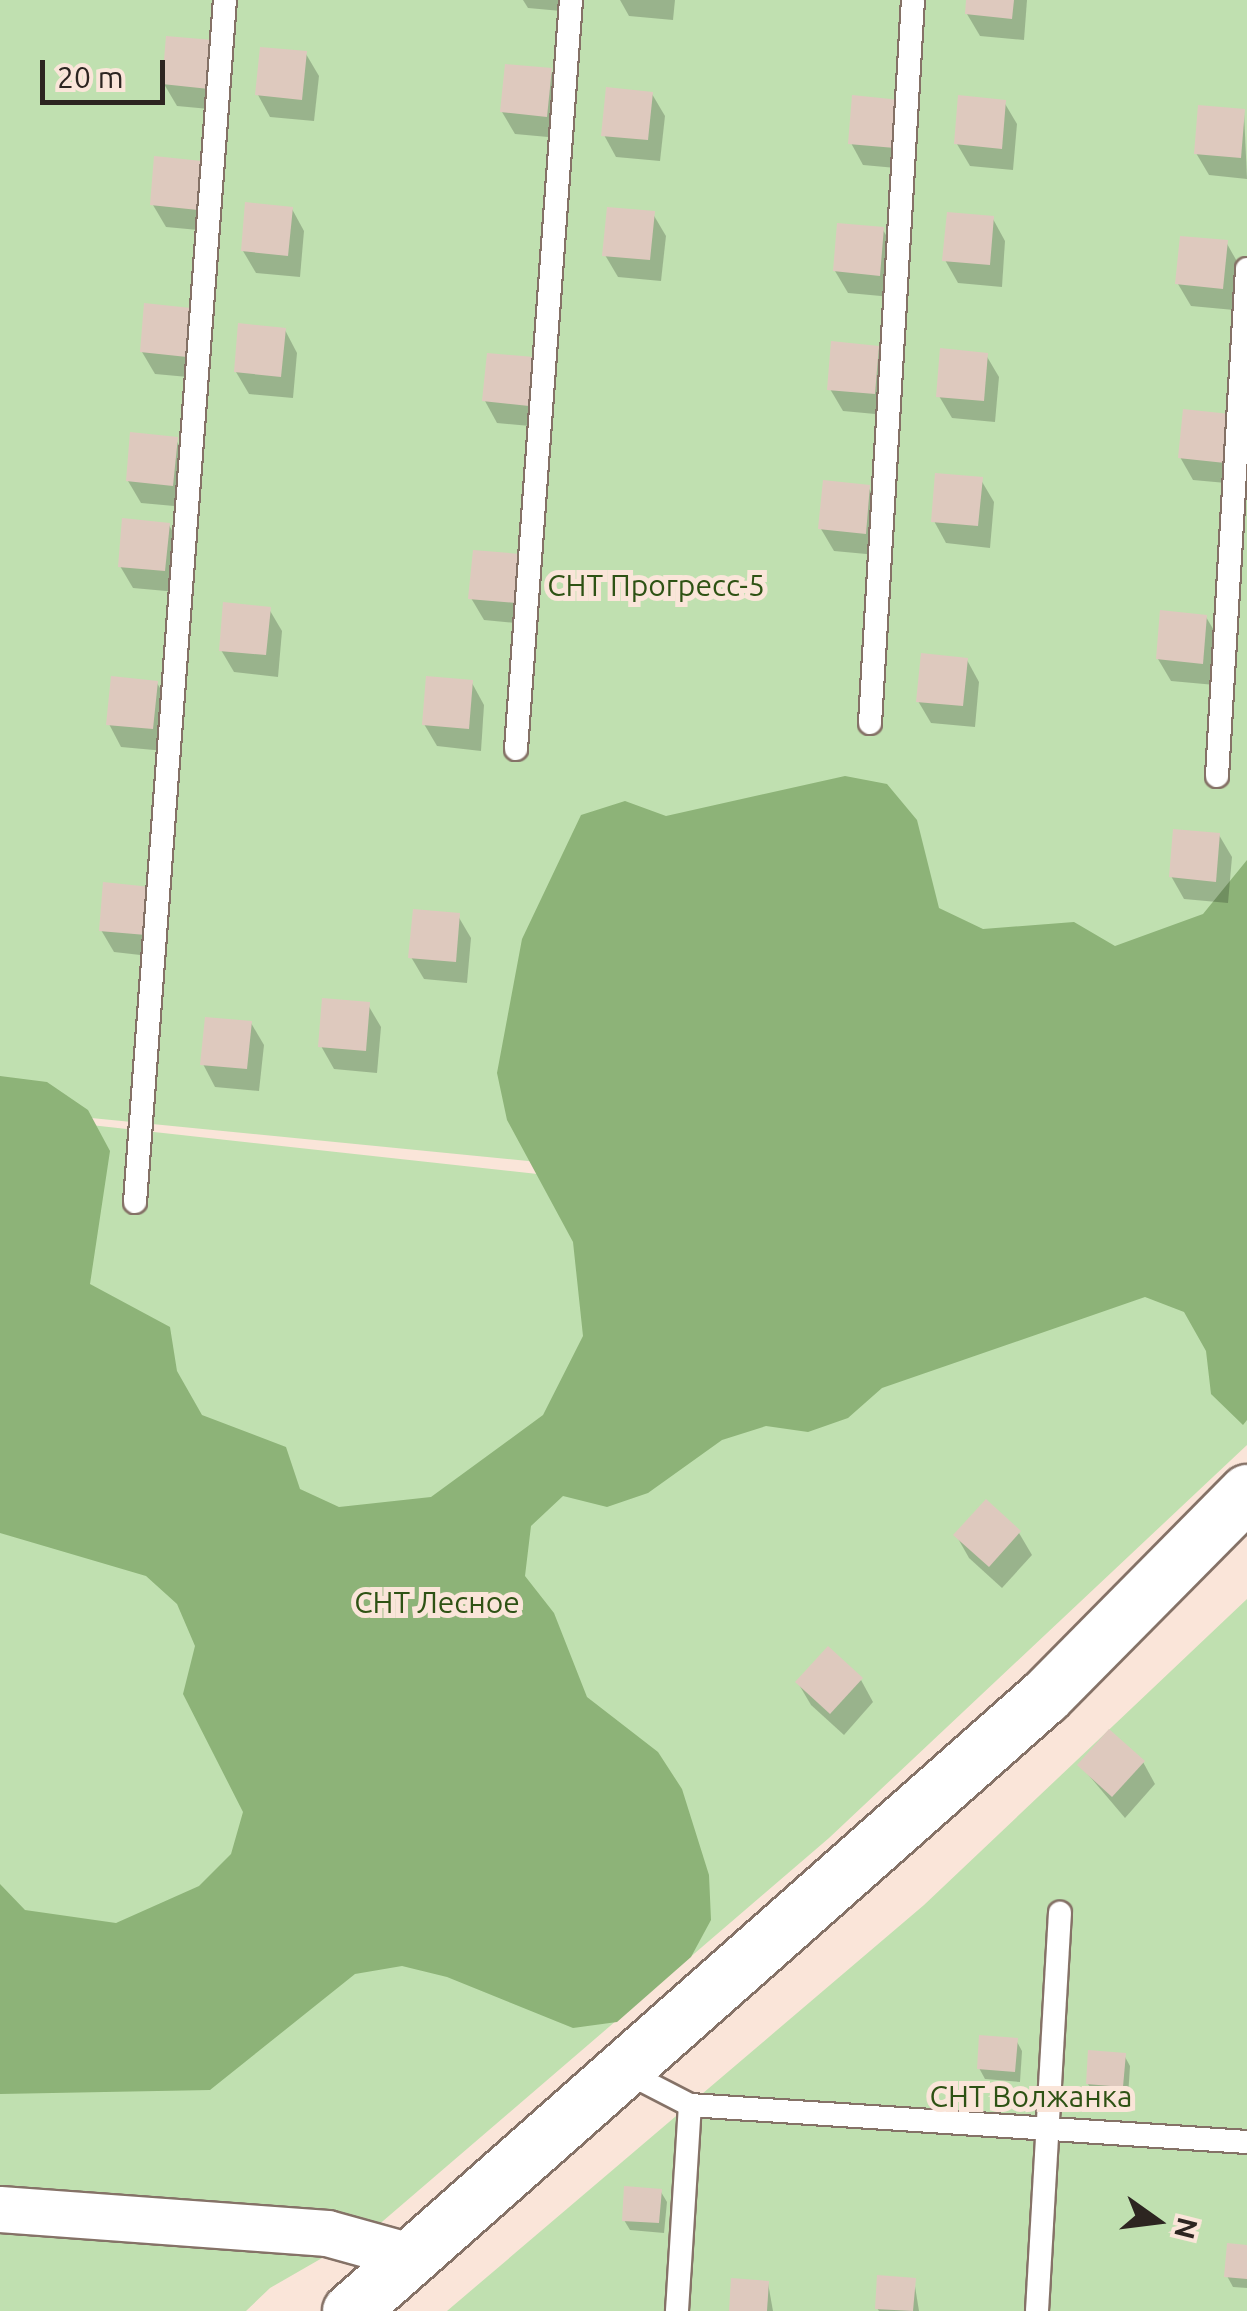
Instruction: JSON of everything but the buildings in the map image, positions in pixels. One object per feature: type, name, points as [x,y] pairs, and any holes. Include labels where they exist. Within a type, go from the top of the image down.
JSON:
[{"type":"street","points":[[350,2311],[1045,1696],[1247,1492]]},
{"type":"street","points":[[0,2209],[327,2233],[410,2256]]},
{"type":"lane","points":[[135,1202],[226,0]]},
{"type":"lane","points":[[516,749],[572,0]]},
{"type":"lane","points":[[870,723],[913,0]]},
{"type":"lane","points":[[1217,776],[1247,269]]},
{"type":"lane","points":[[1037,2311],[1060,1913]]},
{"type":"lane","points":[[624,2071],[690,2106],[1247,2142]]},
{"type":"lane","points":[[677,2311],[690,2106]]},
{"type":"green space","name":"СНТ Прогресс-5","points":[[0,0],[1247,0],[1247,1232],[0,1109]]},
{"type":"green space","points":[[845,776],[887,784],[917,820],[939,908],[983,929],[1074,922],[1115,946],[1203,914],[1247,860],[1247,1420],[1243,1425],[1211,1394],[1206,1351],[1184,1312],[1145,1297],[882,1388],[848,1418],[808,1432],[766,1426],[722,1440],[648,1493],[607,1507],[563,1496],[531,1526],[525,1576],[554,1613],[587,1697],[658,1752],[682,1789],[709,1875],[711,1920],[691,1957],[617,2022],[573,2028],[447,1977],[402,1966],[355,1974],[210,2090],[0,2094],[0,1884],[25,1910],[116,1923],[199,1886],[231,1854],[243,1812],[183,1694],[195,1646],[177,1604],[146,1576],[0,1533],[0,1076],[47,1082],[88,1110],[110,1151],[90,1284],[170,1327],[177,1371],[202,1415],[286,1447],[300,1489],[339,1507],[431,1497],[543,1415],[583,1336],[573,1242],[507,1120],[497,1073],[522,939],[581,815],[625,801],[666,816]]},
{"type":"green space","name":"СНТ Лесное","points":[[0,1115],[1247,1252],[1247,1445],[829,1838],[376,2227],[270,2288],[246,2311],[0,2311]]},
{"type":"green space","name":"СНТ Волжанка","points":[[1247,1599],[1247,2311],[447,2311],[924,1905]]}]
